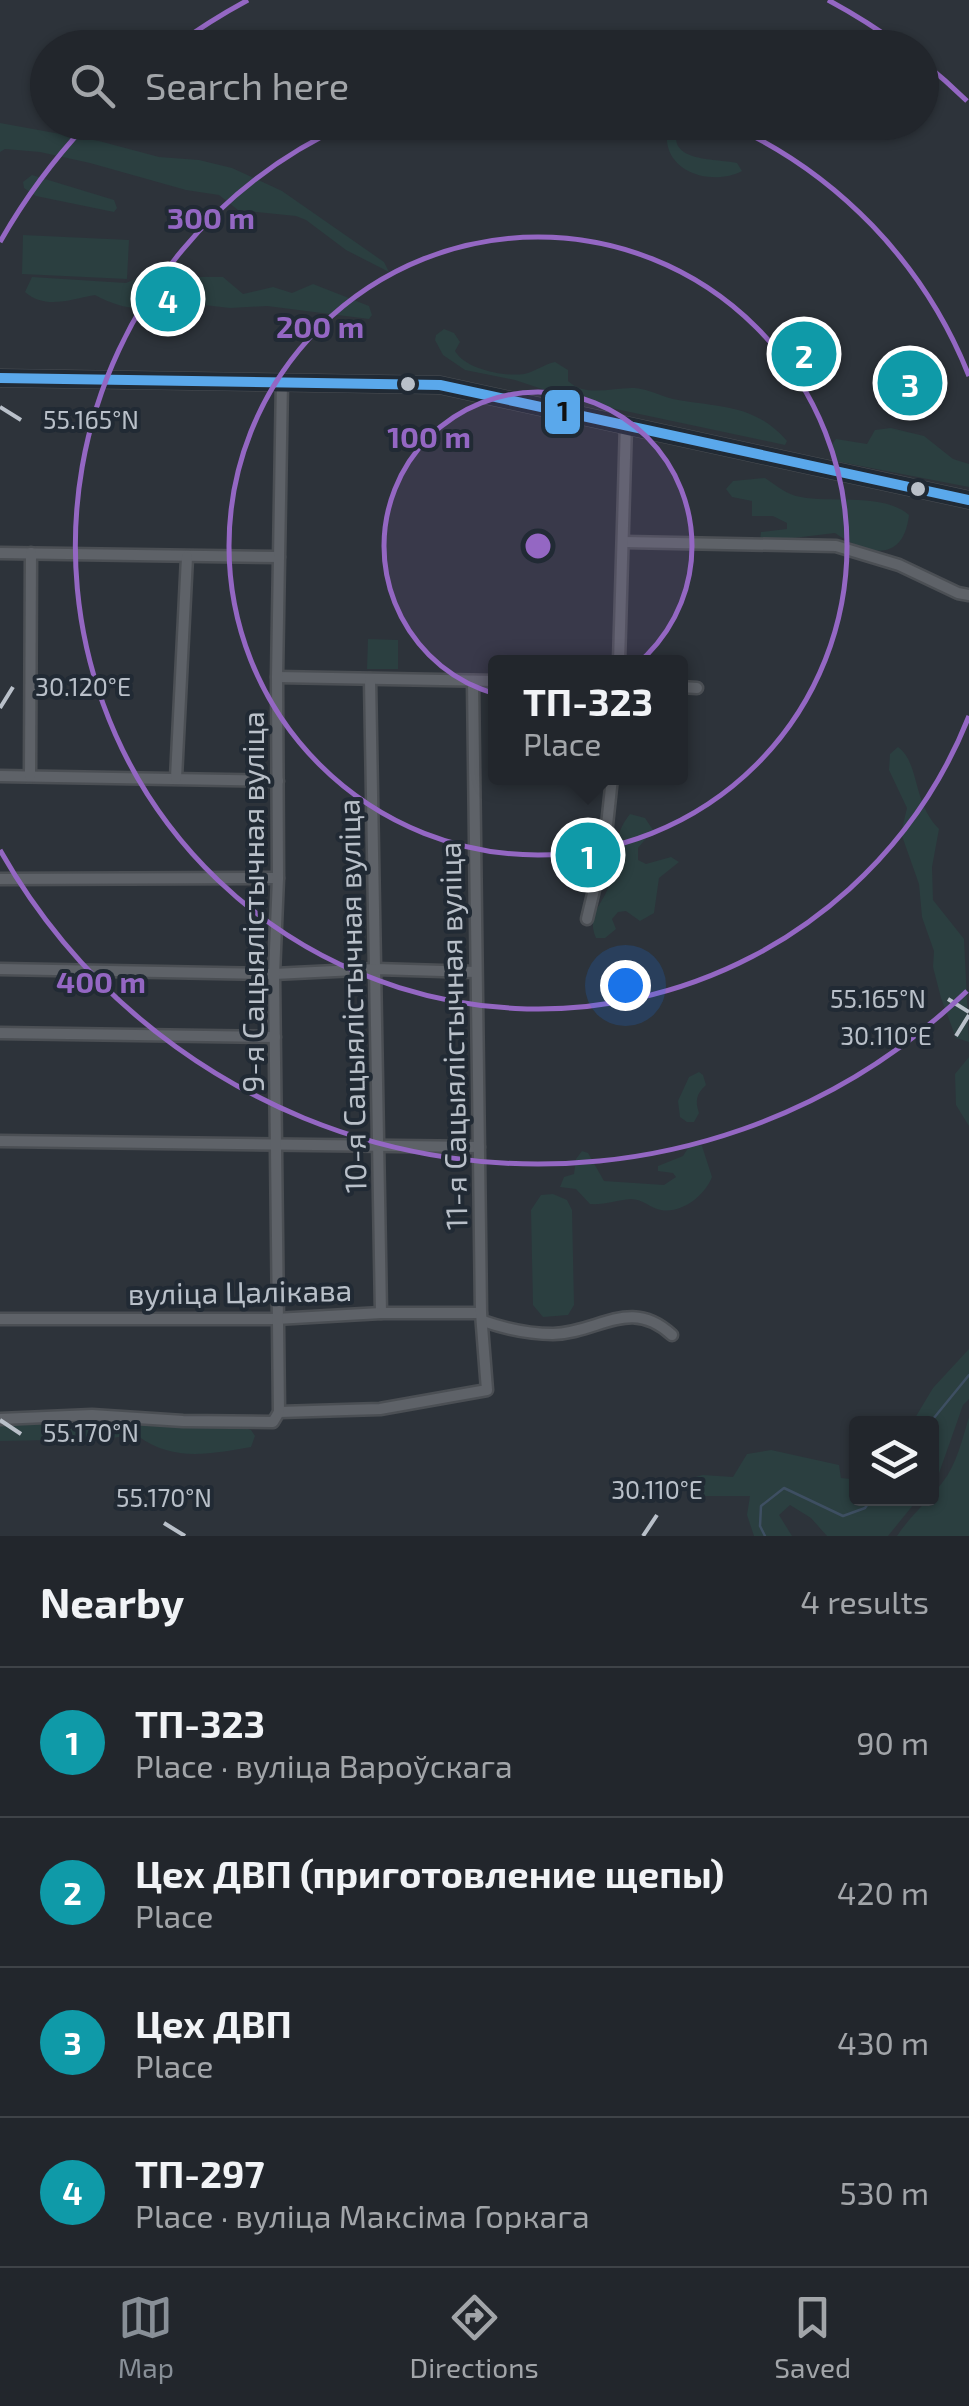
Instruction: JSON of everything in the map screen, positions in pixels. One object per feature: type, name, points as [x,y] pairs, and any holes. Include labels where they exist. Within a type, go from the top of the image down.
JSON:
[{"type":"main road","points":[[0,374],[192,374],[440,384],[969,500]]},
{"type":"street","name":"9-я Сацыялістычная вуліца","points":[[276,1417],[274,974],[282,380]]},
{"type":"street","points":[[619,655],[626,424]]},
{"type":"street","points":[[624,542],[836,546],[899,565],[969,595]]},
{"type":"street","points":[[0,553],[279,558]]},
{"type":"street","points":[[30,776],[32,553]]},
{"type":"street","points":[[176,778],[187,556]]},
{"type":"street","points":[[277,677],[488,681]]},
{"type":"street","name":"10-я Сацыялістычная вуліца","points":[[370,678],[381,1314]]},
{"type":"street","name":"11-я Сацыялістычная вуліца","points":[[276,1417],[380,1409],[487,1390],[482,1317],[473,681]]},
{"type":"street","points":[[688,687],[697,688]]},
{"type":"street","points":[[0,776],[278,781]]},
{"type":"street","points":[[587,920],[604,844],[611,785]]},
{"type":"street","points":[[0,879],[278,878]]},
{"type":"street","points":[[0,969],[274,974],[476,972]]},
{"type":"street","points":[[0,1033],[275,1038]]},
{"type":"street","points":[[0,1141],[479,1147]]},
{"type":"street","name":"вуліца Цалікава","points":[[0,1318],[276,1319],[381,1314],[482,1317],[512,1331],[556,1334],[622,1317],[648,1318],[672,1336]]},
{"type":"street","points":[[0,1420],[92,1415],[183,1421],[276,1417]]},
{"type":"green space","points":[[0,123],[30,128],[30,140],[94,140],[159,157],[232,168],[282,191],[384,262],[389,272],[346,250],[296,216],[238,210],[219,195],[40,152],[0,152]]},
{"type":"green space","points":[[667,140],[677,140],[684,152],[737,163],[742,171],[721,177],[699,175],[680,165]]},
{"type":"green space","points":[[32,175],[114,200],[117,208],[114,212],[36,196],[24,188],[23,182]]},
{"type":"green space","points":[[23,235],[129,240],[127,279],[22,274]]},
{"type":"green space","points":[[142,276],[155,277],[168,285],[169,290],[161,291],[155,308],[124,306],[95,295],[41,301],[25,292],[32,277],[126,283]]},
{"type":"green space","points":[[194,277],[223,277],[243,294],[273,287],[292,293],[313,284],[369,306],[372,315],[369,319],[267,306],[204,305],[185,297],[184,283]]},
{"type":"green space","points":[[444,329],[454,333],[460,342],[455,351],[460,357],[486,370],[524,374],[555,362],[568,370],[568,381],[583,389],[640,389],[735,409],[762,420],[787,441],[785,445],[578,401],[515,380],[465,370],[443,355],[435,340]]},
{"type":"green space","points":[[891,428],[924,436],[953,459],[969,464],[969,487],[831,457],[829,448],[836,439],[867,444],[875,430]]},
{"type":"green space","points":[[765,478],[796,496],[872,501],[899,508],[909,515],[905,531],[899,542],[881,551],[858,546],[835,533],[760,542],[761,532],[787,529],[787,523],[773,516],[752,516],[752,501],[732,497],[726,489],[733,481]]},
{"type":"green space","points":[[368,639],[398,640],[398,669],[367,669]]},
{"type":"green space","points":[[898,747],[910,763],[924,807],[939,829],[932,867],[933,900],[964,939],[969,1042],[956,1038],[933,967],[934,951],[922,917],[919,884],[901,833],[907,808],[889,770],[890,754]]},
{"type":"green space","points":[[630,814],[645,818],[653,830],[638,848],[638,860],[646,864],[671,857],[679,862],[659,878],[654,913],[640,921],[626,911],[618,912],[612,919],[616,929],[605,938],[596,938],[594,916],[609,885],[620,831]]},
{"type":"green space","points":[[969,1057],[969,1126],[956,1105],[955,1074]]},
{"type":"green space","points":[[699,1072],[706,1085],[697,1098],[699,1113],[694,1122],[687,1122],[680,1117],[678,1101],[689,1077]]},
{"type":"green space","points":[[692,1142],[702,1146],[712,1177],[698,1196],[677,1209],[661,1210],[631,1199],[590,1204],[576,1189],[560,1187],[564,1177],[574,1174],[576,1159],[582,1151],[588,1153],[604,1181],[664,1185],[676,1177],[658,1171],[658,1166],[683,1156]]},
{"type":"green space","points":[[553,1194],[567,1200],[572,1210],[574,1305],[568,1315],[543,1317],[533,1305],[531,1210],[541,1195]]},
{"type":"green space","points":[[969,1349],[969,1399],[963,1405],[939,1473],[939,1416],[916,1416],[933,1388]]},
{"type":"green space","points":[[969,1417],[969,1536],[897,1536],[922,1506],[939,1506],[939,1487],[959,1452]]},
{"type":"green space","points":[[78,1419],[118,1423],[124,1430],[119,1437],[104,1439],[0,1441],[0,1426]]},
{"type":"green space","points":[[144,1423],[239,1426],[255,1436],[251,1447],[178,1453],[138,1436],[138,1428]]},
{"type":"green space","points":[[771,1450],[839,1465],[841,1478],[849,1479],[849,1506],[912,1506],[888,1536],[827,1536],[811,1518],[790,1505],[779,1515],[792,1536],[754,1536],[747,1515],[750,1496],[701,1496],[690,1490],[691,1478],[733,1477],[747,1454]]},
{"type":"waterway","points":[[936,1416],[969,1375]]},
{"type":"waterway","points":[[765,1536],[760,1526],[761,1506],[784,1488],[843,1516],[866,1506]]},
{"type":"transit line","name":"1","points":[[0,378],[440,385],[969,500]]},
{"type":"place","name":"ТП-297","points":[[168,299]]},
{"type":"place","name":"Цех ДВП (приготовление щепы)","points":[[804,354]]},
{"type":"place","name":"Цех ДВП","points":[[910,383]]},
{"type":"place","name":"ТП-323","points":[[588,855]]}]
